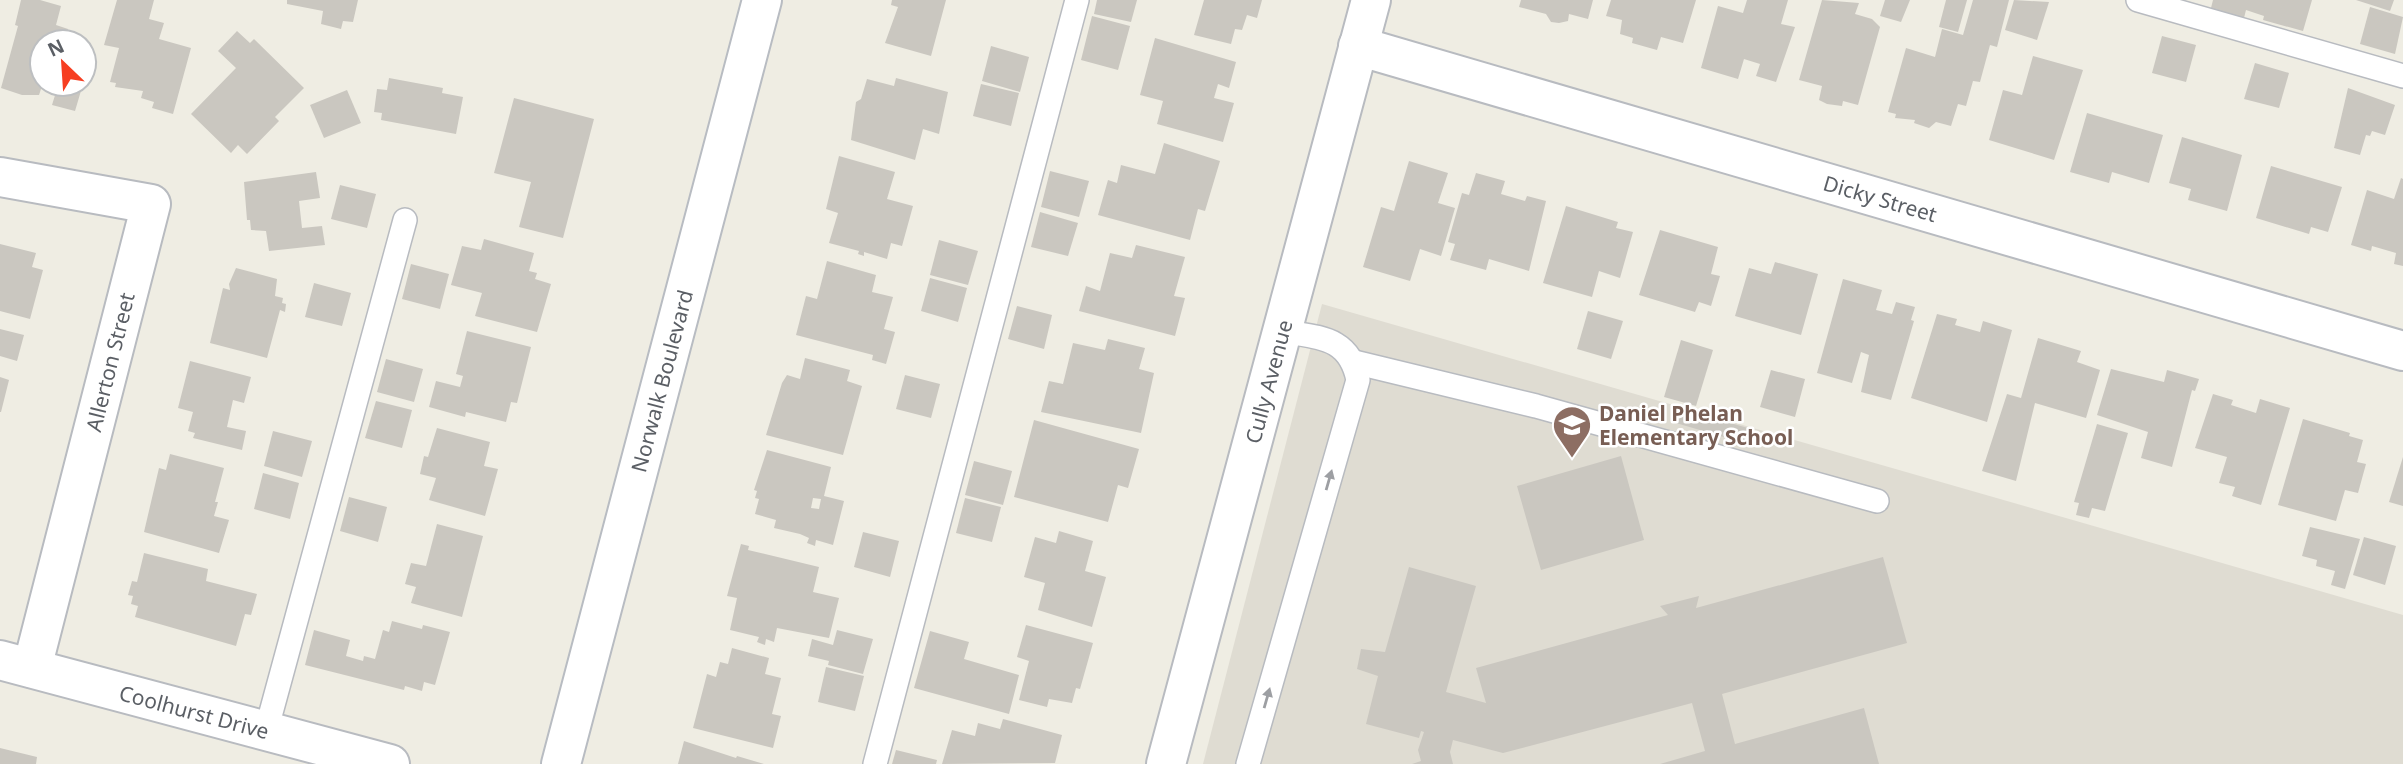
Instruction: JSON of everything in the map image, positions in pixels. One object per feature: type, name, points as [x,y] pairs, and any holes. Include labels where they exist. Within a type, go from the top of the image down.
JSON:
[{"type":"street","name":"Norwalk Boulevard","points":[[561,764],[762,0]]},
{"type":"street","name":"Cully Avenue","points":[[1166,764],[1371,0]]},
{"type":"street","name":"Dicky Street","points":[[1358,46],[2403,351]]},
{"type":"street","name":"Allerton Street","points":[[0,177],[151,204],[16,664]]},
{"type":"street","name":"Coolhurst Drive","points":[[16,664],[390,764]]},
{"type":"lane","points":[[875,764],[1077,0]]},
{"type":"lane","points":[[2138,0],[2403,76]]},
{"type":"lane","points":[[266,731],[405,220]]},
{"type":"lane","points":[[1248,764],[1358,380],[1354,362],[1335,341],[1282,331]]},
{"type":"lane","points":[[1354,362],[1536,406],[1877,501]]},
{"type":"shaded area","name":"Daniel Phelan Elementary School","points":[[1322,304],[2403,615],[2403,764],[1203,764]]},
{"type":"building","points":[[21,0],[40,0],[61,6],[56,25],[65,28],[28,28],[28,95],[1,88],[18,26],[15,25]]},
{"type":"building","points":[[117,0],[154,0],[149,19],[164,23],[159,39],[191,48],[173,114],[152,108],[154,102],[141,98],[143,91],[115,87],[116,83],[110,82],[119,48],[104,45]]},
{"type":"building","points":[[287,0],[358,0],[353,22],[343,21],[341,29],[321,24],[323,11],[287,4]]},
{"type":"building","points":[[892,0],[946,0],[931,56],[885,43],[898,7],[891,5]]},
{"type":"building","points":[[1097,0],[1137,0],[1131,22],[1094,14]]},
{"type":"building","points":[[1204,0],[1262,0],[1257,18],[1247,15],[1242,30],[1235,29],[1231,44],[1194,35]]},
{"type":"building","points":[[1521,0],[1593,0],[1588,19],[1569,14],[1568,21],[1559,23],[1551,22],[1546,14],[1519,7]]},
{"type":"building","points":[[1611,0],[1696,0],[1683,43],[1661,37],[1657,50],[1632,43],[1633,38],[1620,34],[1622,20],[1606,16]]},
{"type":"building","points":[[1747,0],[1788,0],[1781,24],[1795,27],[1776,82],[1756,76],[1760,64],[1744,59],[1738,79],[1701,68],[1718,6],[1743,13]]},
{"type":"building","points":[[1822,0],[1859,3],[1855,14],[1872,19],[1880,27],[1858,105],[1843,101],[1842,106],[1827,104],[1819,100],[1822,86],[1799,80]]},
{"type":"building","points":[[1885,0],[1910,0],[1901,22],[1880,16]]},
{"type":"building","points":[[1946,0],[1967,0],[1958,32],[1939,27]]},
{"type":"building","points":[[1973,0],[2009,0],[1997,47],[1990,45],[1980,82],[1973,81],[1966,106],[1958,104],[1951,126],[1936,122],[1929,128],[1914,123],[1915,120],[1895,118],[1896,114],[1888,112],[1906,48],[1935,57],[1942,29],[1963,35]]},
{"type":"building","points":[[2014,0],[2049,2],[2037,40],[2005,30]]},
{"type":"building","points":[[2213,0],[2312,0],[2303,31],[2263,20],[2264,16],[2246,10],[2244,18],[2211,8]]},
{"type":"building","points":[[2356,0],[2394,0],[2390,11]]},
{"type":"building","points":[[2370,7],[2403,17],[2395,54],[2360,44]]},
{"type":"building","points":[[1092,16],[1130,26],[1118,70],[1081,60]]},
{"type":"building","points":[[237,31],[250,43],[254,39],[304,88],[275,117],[279,121],[247,154],[238,145],[231,153],[191,114],[236,68],[218,51]]},
{"type":"building","points":[[2162,36],[2196,45],[2186,82],[2152,73]]},
{"type":"building","points":[[1155,38],[1236,62],[1229,88],[1218,84],[1214,98],[1234,103],[1223,142],[1157,124],[1163,101],[1140,95]]},
{"type":"building","points":[[991,46],[1029,57],[1020,92],[982,81]]},
{"type":"building","points":[[2033,56],[2083,70],[2054,160],[1989,140],[2003,90],[2022,95]]},
{"type":"building","points":[[2255,63],[2289,73],[2279,108],[2244,99]]},
{"type":"building","points":[[389,78],[443,88],[442,93],[463,97],[456,134],[381,120],[382,113],[374,112],[377,89],[387,90]]},
{"type":"building","points":[[896,78],[948,92],[939,134],[923,129],[915,160],[851,140],[856,102],[861,99],[867,79],[894,86]]},
{"type":"building","points":[[981,84],[1019,93],[1011,126],[973,116]]},
{"type":"building","points":[[2348,88],[2395,105],[2385,135],[2372,131],[2370,136],[2366,135],[2360,155],[2334,148]]},
{"type":"building","points":[[347,90],[361,123],[324,138],[310,105]]},
{"type":"building","points":[[54,98],[79,98],[75,111],[52,105]]},
{"type":"building","points":[[514,98],[594,119],[563,238],[519,227],[531,182],[494,173]]},
{"type":"building","points":[[2087,113],[2163,135],[2149,183],[2112,172],[2109,183],[2070,172]]},
{"type":"building","points":[[2182,137],[2242,155],[2227,211],[2188,200],[2191,189],[2169,183]]},
{"type":"building","points":[[1164,143],[1220,161],[1205,211],[1198,209],[1190,240],[1098,215],[1108,180],[1117,183],[1121,165],[1155,174]]},
{"type":"building","points":[[839,156],[895,172],[887,199],[913,206],[902,246],[891,243],[887,259],[864,252],[864,256],[858,254],[859,251],[829,243],[838,213],[826,209]]},
{"type":"building","points":[[1409,161],[1448,173],[1438,203],[1455,208],[1441,256],[1420,249],[1410,281],[1363,267],[1381,207],[1394,211]]},
{"type":"building","points":[[2271,166],[2342,187],[2328,232],[2311,227],[2309,234],[2256,218]]},
{"type":"building","points":[[1050,171],[1089,181],[1079,217],[1041,207]]},
{"type":"building","points":[[316,172],[320,198],[299,201],[302,228],[322,226],[325,245],[269,251],[266,231],[251,230],[250,220],[247,220],[244,182]]},
{"type":"building","points":[[1476,173],[1505,181],[1501,194],[1525,201],[1527,196],[1546,201],[1529,271],[1489,259],[1486,270],[1450,260],[1455,244],[1448,242],[1462,193],[1469,195]]},
{"type":"building","points":[[2401,178],[2403,266],[2394,264],[2396,253],[2372,246],[2371,251],[2351,245],[2367,190],[2394,199]]},
{"type":"building","points":[[340,185],[376,194],[367,228],[331,219]]},
{"type":"building","points":[[1566,206],[1618,222],[1616,228],[1633,232],[1620,278],[1599,271],[1592,297],[1543,283]]},
{"type":"building","points":[[1040,212],[1078,223],[1068,256],[1031,247]]},
{"type":"building","points":[[1660,230],[1718,247],[1711,274],[1720,276],[1711,306],[1699,302],[1695,312],[1639,295]]},
{"type":"building","points":[[484,239],[534,253],[529,271],[537,273],[535,279],[551,284],[537,332],[475,316],[482,293],[451,285],[462,246],[481,250]]},
{"type":"building","points":[[939,240],[978,251],[968,285],[930,275]]},
{"type":"building","points":[[0,244],[36,253],[32,267],[43,270],[30,319],[0,311]]},
{"type":"building","points":[[1136,245],[1185,257],[1174,296],[1185,298],[1175,336],[1079,311],[1086,286],[1100,291],[1110,253],[1132,258]]},
{"type":"building","points":[[827,261],[876,275],[872,292],[893,297],[884,329],[895,332],[886,364],[872,360],[873,355],[796,335],[806,296],[817,299]]},
{"type":"building","points":[[1775,262],[1818,274],[1801,335],[1735,316],[1749,268],[1771,274]]},
{"type":"building","points":[[411,264],[449,274],[440,309],[402,299]]},
{"type":"building","points":[[236,268],[277,279],[275,296],[283,298],[282,303],[286,304],[285,312],[280,310],[267,358],[210,343],[223,288],[230,290],[229,284]]},
{"type":"building","points":[[930,278],[967,288],[958,322],[921,311]]},
{"type":"building","points":[[1843,279],[1882,290],[1876,310],[1892,314],[1896,302],[1915,307],[1911,320],[1914,321],[1891,400],[1861,392],[1869,355],[1861,352],[1852,383],[1817,373]]},
{"type":"building","points":[[314,283],[351,293],[342,326],[305,317]]},
{"type":"building","points":[[1017,306],[1052,315],[1044,349],[1008,339]]},
{"type":"building","points":[[1588,311],[1623,321],[1611,359],[1577,349]]},
{"type":"building","points":[[1937,314],[1957,319],[1955,325],[1980,332],[1983,321],[2012,330],[1987,422],[1911,398]]},
{"type":"building","points":[[0,329],[24,335],[17,361],[0,356]]},
{"type":"building","points":[[467,331],[531,347],[517,403],[511,402],[506,422],[466,412],[465,417],[429,407],[436,381],[460,387],[463,376],[456,374]]},
{"type":"building","points":[[2038,338],[2081,351],[2077,362],[2100,370],[2086,418],[2035,403],[2016,481],[1982,471],[2007,394],[2021,398]]},
{"type":"building","points":[[1108,339],[1145,348],[1139,369],[1154,373],[1141,433],[1041,412],[1049,381],[1063,384],[1073,343],[1105,350]]},
{"type":"building","points":[[1681,340],[1713,350],[1696,406],[1664,397]]},
{"type":"building","points":[[805,358],[850,370],[847,381],[862,386],[843,455],[766,435],[782,383],[787,375],[800,379]]},
{"type":"building","points":[[386,359],[423,369],[414,402],[377,392]]},
{"type":"building","points":[[190,361],[251,377],[244,403],[233,400],[227,427],[246,431],[242,450],[193,438],[195,433],[188,431],[193,412],[178,408]]},
{"type":"building","points":[[2111,369],[2164,382],[2167,370],[2199,379],[2195,391],[2192,390],[2172,467],[2141,458],[2148,432],[2097,415]]},
{"type":"building","points":[[1771,370],[1805,379],[1795,417],[1760,407]]},
{"type":"building","points":[[905,375],[940,384],[931,418],[896,409]]},
{"type":"building","points":[[0,377],[9,380],[1,412],[0,412]]},
{"type":"building","points":[[2213,394],[2233,400],[2231,405],[2256,413],[2260,399],[2290,408],[2261,505],[2232,496],[2235,487],[2219,483],[2227,457],[2195,448]]},
{"type":"building","points":[[376,401],[412,410],[402,448],[365,438]]},
{"type":"building","points":[[1680,409],[1748,428],[1744,443],[1676,423]]},
{"type":"building","points":[[2303,419],[2350,433],[2349,436],[2363,440],[2357,462],[2366,464],[2358,493],[2345,490],[2336,521],[2278,505]]},
{"type":"building","points":[[1034,420],[1139,449],[1128,488],[1118,485],[1108,522],[1014,497]]},
{"type":"building","points":[[2097,424],[2128,433],[2105,511],[2092,508],[2089,518],[2076,515],[2079,503],[2074,502]]},
{"type":"building","points":[[437,428],[490,442],[484,466],[498,469],[485,516],[429,500],[436,478],[420,474],[424,456],[428,457]]},
{"type":"building","points":[[273,431],[312,441],[302,477],[264,466]]},
{"type":"building","points":[[767,450],[831,467],[824,496],[844,501],[833,545],[816,540],[815,546],[807,543],[809,538],[800,534],[774,528],[776,520],[755,514],[759,499],[755,498],[757,491],[754,490]],"holes":[[[813,498],[821,499],[819,509],[811,508]]]},
{"type":"building","points":[[170,454],[224,468],[214,516],[229,520],[219,553],[144,532],[159,468],[166,470]]},
{"type":"building","points":[[1621,456],[1644,540],[1541,570],[1517,486]]},
{"type":"building","points":[[2403,457],[2403,506],[2389,502]]},
{"type":"building","points":[[974,461],[1012,471],[1003,505],[965,495]]},
{"type":"building","points":[[263,473],[299,483],[290,519],[254,509]]},
{"type":"building","points":[[349,497],[387,507],[378,542],[340,531]]},
{"type":"building","points":[[965,498],[1001,507],[992,542],[956,533]]},
{"type":"building","points":[[437,524],[483,536],[462,617],[411,603],[416,587],[405,584],[411,563],[426,566]]},
{"type":"building","points":[[2310,527],[2360,539],[2345,589],[2331,585],[2335,571],[2316,566],[2317,560],[2302,556]]},
{"type":"building","points":[[1059,531],[1093,541],[1085,571],[1106,577],[1092,627],[1038,610],[1045,583],[1024,577],[1035,537],[1056,543]]},
{"type":"building","points":[[863,532],[899,541],[890,577],[854,567]]},
{"type":"building","points":[[2364,537],[2396,546],[2385,585],[2353,575]]},
{"type":"building","points":[[741,544],[749,546],[748,550],[819,567],[813,592],[839,598],[829,638],[777,628],[774,642],[766,639],[765,645],[757,642],[759,637],[730,630],[737,598],[727,596]]},
{"type":"building","points":[[144,553],[208,569],[206,581],[257,594],[251,615],[245,614],[236,646],[135,617],[138,606],[131,604],[133,596],[128,595],[132,581],[137,582]]},
{"type":"building","points":[[1883,557],[1907,643],[1722,694],[1735,744],[1864,708],[1879,764],[1660,764],[1705,751],[1692,703],[1503,753],[1453,740],[1450,752],[1453,764],[1412,764],[1421,761],[1418,750],[1424,732],[1421,731],[1419,738],[1366,724],[1378,676],[1357,669],[1361,649],[1385,652],[1409,567],[1476,586],[1446,692],[1486,703],[1476,668],[1668,615],[1660,606],[1699,596],[1696,608]]},
{"type":"building","points":[[392,621],[422,629],[423,625],[450,632],[435,685],[424,682],[422,691],[405,686],[404,690],[305,665],[314,630],[350,640],[346,656],[363,661],[364,656],[375,659],[383,630],[389,632]]},
{"type":"building","points":[[1026,625],[1093,643],[1080,689],[1076,688],[1072,703],[1049,699],[1047,707],[1019,700],[1029,661],[1017,657]]},
{"type":"building","points":[[837,630],[873,639],[863,674],[828,665],[829,661],[808,656],[812,639],[833,645]]},
{"type":"building","points":[[930,631],[969,642],[964,659],[1019,675],[1009,714],[914,688]]},
{"type":"building","points":[[732,648],[769,658],[765,674],[781,678],[772,714],[781,716],[773,748],[693,728],[707,674],[716,677],[720,662],[728,664]]},
{"type":"building","points":[[826,667],[864,676],[855,711],[818,702]]},
{"type":"building","points":[[1003,719],[1062,735],[1055,763],[942,764],[952,730],[975,736],[978,723],[1000,729]]},
{"type":"building","points":[[684,741],[736,758],[737,756],[764,764],[678,764]]},
{"type":"building","points":[[0,748],[37,757],[36,764],[0,764]]},
{"type":"building","points":[[896,750],[937,760],[936,764],[892,764]]},
{"type":"place","name":"Daniel Phelan Elementary School","points":[[1572,459]]}]
